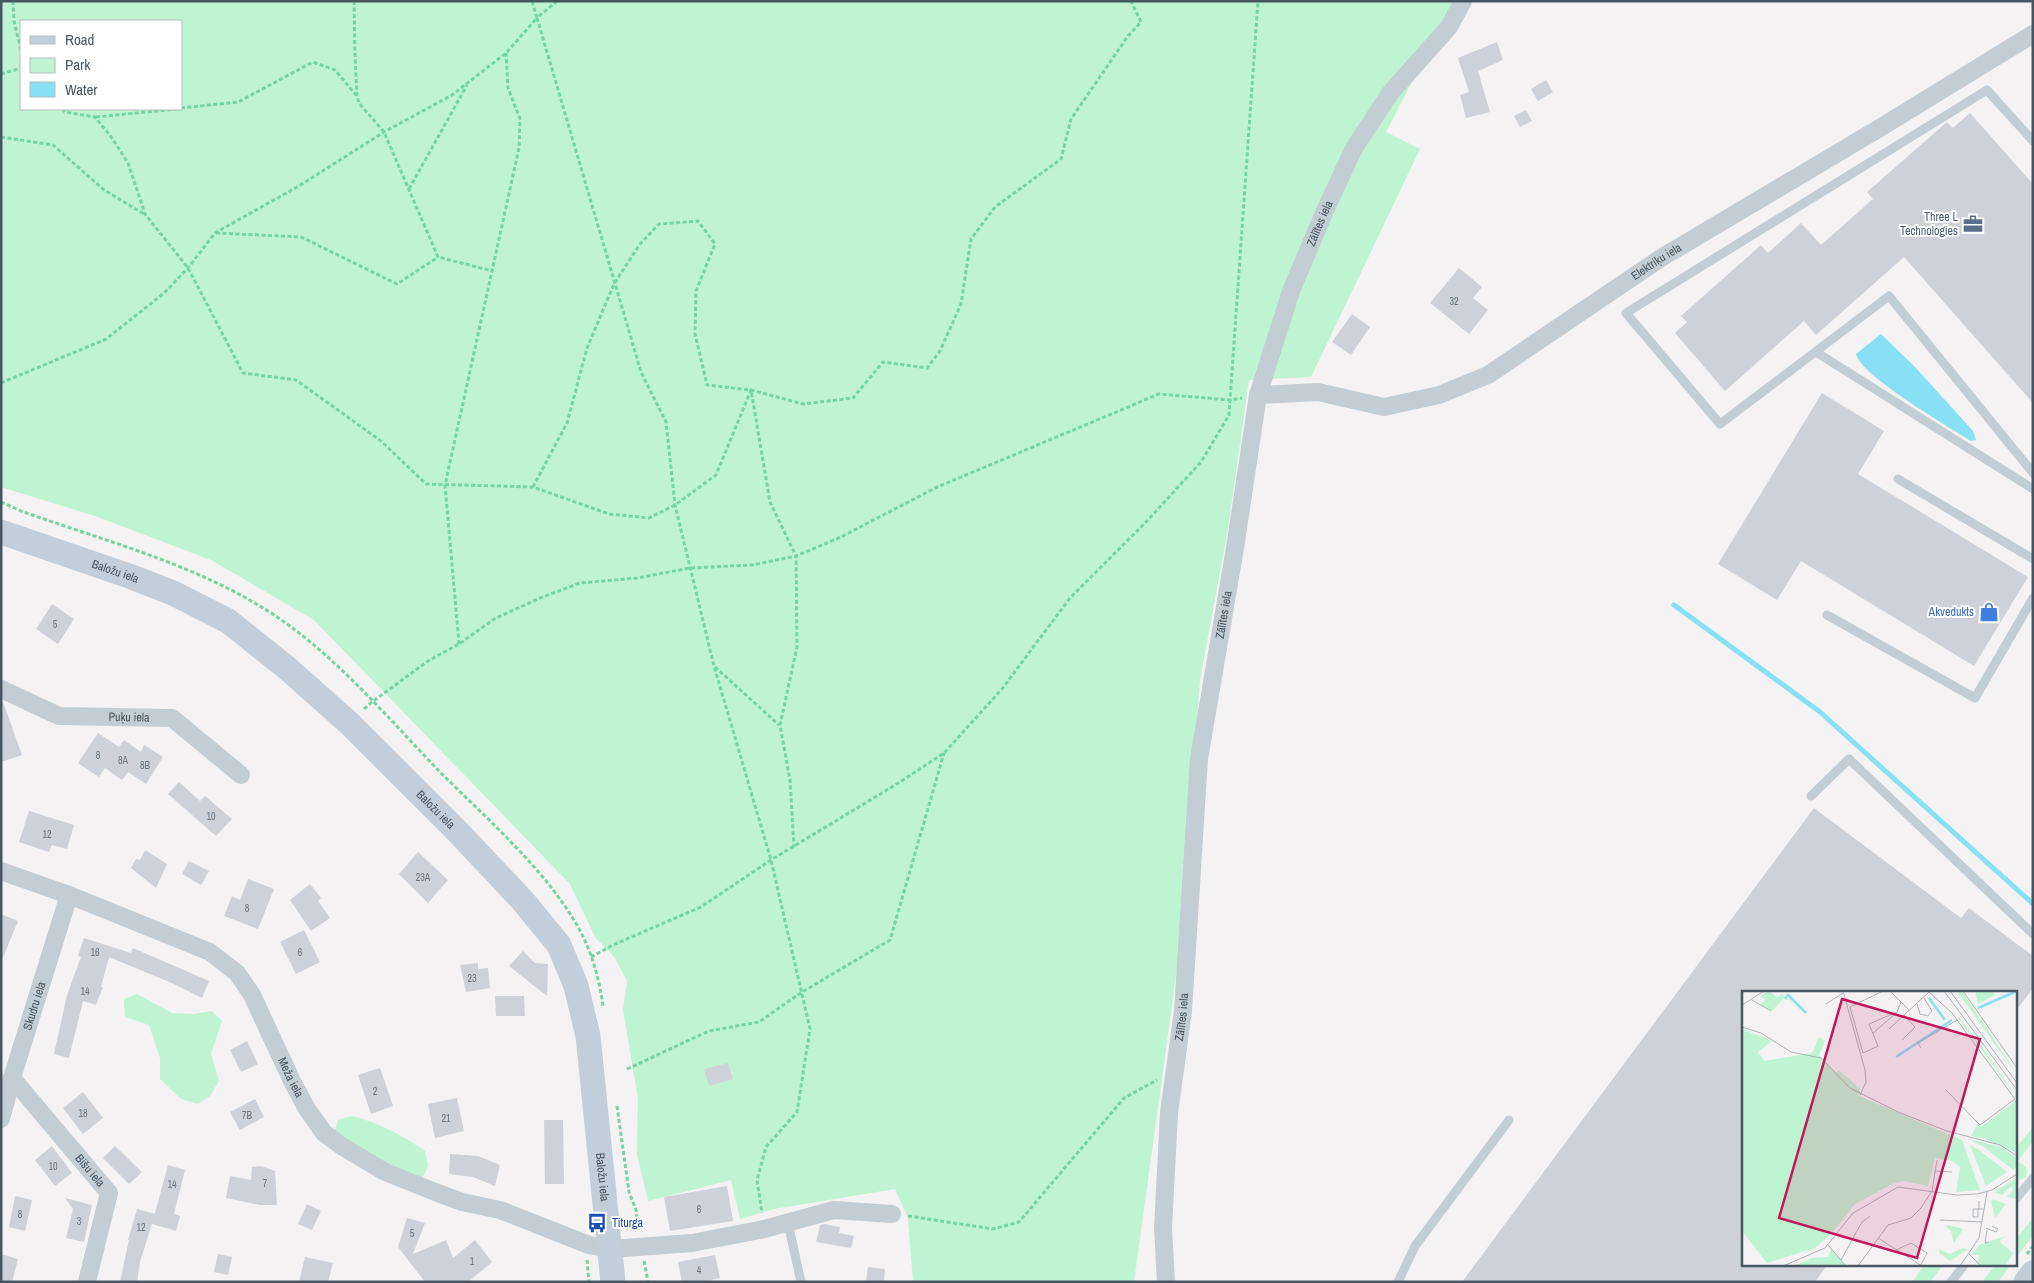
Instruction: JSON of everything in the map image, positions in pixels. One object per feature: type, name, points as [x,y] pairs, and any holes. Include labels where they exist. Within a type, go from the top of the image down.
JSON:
[{"type":"main road","name":"Baložu iela","points":[[1,532],[173,593],[228,621],[287,668],[350,724],[458,832],[523,901],[559,945],[576,986],[588,1036],[613,1282]]},
{"type":"main road","points":[[2026,1282],[2033,1272]]},
{"type":"street","name":"Zālītes iela","points":[[1166,1282],[1163,1228],[1168,1113],[1183,1011],[1199,759],[1235,548],[1258,395],[1291,291],[1324,212],[1354,148],[1391,92],[1449,27],[1463,1]]},
{"type":"street","name":"Elektriķu iela","points":[[1258,395],[1318,392],[1384,407],[1439,395],[1488,374],[1661,258],[2033,34]]},
{"type":"street","name":"Puķu iela","points":[[1,689],[59,716],[172,718],[241,774]]},
{"type":"street","name":"Meža iela","points":[[1,870],[69,895],[210,952],[225,963],[237,974],[252,995],[307,1110],[324,1133],[343,1147],[385,1172],[434,1192],[462,1202],[500,1210],[588,1245],[610,1249],[692,1243],[764,1229],[834,1210],[892,1214]]},
{"type":"street","name":"Skudru iela","points":[[1,1119],[69,895]]},
{"type":"street","name":"Bišu iela","points":[[12,1078],[110,1193],[87,1282]]},
{"type":"lane","points":[[2033,141],[1987,90],[1626,313],[1720,424],[1889,296],[2033,473]]},
{"type":"lane","points":[[1816,352],[2033,489]]},
{"type":"lane","points":[[1898,479],[2033,559]]},
{"type":"lane","points":[[1827,615],[1975,698],[2033,598]]},
{"type":"lane","points":[[1811,796],[1849,759],[2033,934]]},
{"type":"lane","points":[[1398,1282],[1415,1246],[1509,1120]]},
{"type":"lane","points":[[2016,1199],[2033,1178]]},
{"type":"lane","points":[[788,1223],[801,1282]]},
{"type":"lane","points":[[1951,1282],[1963,1266]]},
{"type":"path","points":[[13,1],[14,21],[20,46]]},
{"type":"path","points":[[354,1],[357,96],[359,103],[384,132],[438,257]]},
{"type":"path","points":[[532,1],[641,372],[666,422],[675,505],[714,666],[772,860],[810,1029],[797,1112],[766,1147],[757,1180],[764,1229]]},
{"type":"path","points":[[1,383],[106,339],[163,294],[188,268],[215,233],[299,186],[384,132],[452,95],[506,53],[537,18],[557,1]]},
{"type":"path","points":[[533,487],[566,423],[587,348],[614,284],[640,244],[659,224],[698,221],[715,244],[696,291],[695,334],[707,385],[751,390],[803,404],[853,398],[883,362],[927,368],[940,351],[961,304],[971,239],[995,207],[1061,159],[1071,119],[1128,36],[1142,22],[1131,1]]},
{"type":"path","points":[[569,969],[613,945],[701,907],[772,860],[944,753],[1002,689],[1070,598],[1147,521],[1201,462],[1229,414],[1258,1]]},
{"type":"path","points":[[459,644],[446,484],[519,148],[520,119],[508,88],[506,53]]},
{"type":"path","points":[[182,109],[238,102],[313,62],[335,70],[357,96]]},
{"type":"path","points":[[1,74],[20,68]]},
{"type":"path","points":[[408,189],[468,82]]},
{"type":"path","points":[[63,110],[65,112],[95,117],[169,110]]},
{"type":"path","points":[[95,117],[128,163],[145,214],[188,268],[243,373],[296,380],[382,441],[426,484],[533,487],[609,514],[649,518],[675,505],[716,476],[751,390]]},
{"type":"path","points":[[1,137],[53,145],[104,190],[145,214]]},
{"type":"path","points":[[215,233],[301,237],[397,284],[438,257],[493,271]]},
{"type":"path","points":[[751,390],[770,502],[796,556],[797,647],[780,725],[790,780],[794,847]]},
{"type":"path","points":[[350,724],[372,702],[428,662],[459,644],[494,619],[540,598],[580,583],[636,578],[690,568],[752,565],[796,556],[841,537],[935,488],[1159,394],[1230,400],[1258,395]]},
{"type":"path","points":[[1,502],[21,511],[192,572],[226,587],[260,605],[306,638],[372,702],[548,884],[577,926],[593,956],[604,1009]]},
{"type":"path","points":[[714,666],[780,725]]},
{"type":"path","points":[[626,1069],[708,1031],[759,1022],[802,992],[890,940],[944,753]]},
{"type":"path","points":[[892,1214],[993,1229],[1019,1222],[1124,1098],[1175,1070]]},
{"type":"path","points":[[616,1099],[629,1192],[636,1210],[648,1282]]},
{"type":"green space","points":[[1,1],[1460,1],[1433,41],[1386,132],[1420,149],[1311,377],[1249,380],[1228,529],[1200,680],[1181,940],[1134,1282],[913,1282],[908,1218],[895,1189],[774,1209],[740,1219],[731,1180],[648,1201],[637,1155],[638,1098],[623,1010],[627,981],[615,958],[595,937],[570,884],[314,620],[211,560],[95,516],[1,487]]},
{"type":"green space","points":[[137,994],[172,1013],[193,1014],[212,1011],[222,1021],[211,1054],[219,1081],[210,1096],[198,1104],[181,1099],[160,1079],[160,1058],[149,1025],[125,1017],[124,999]]},
{"type":"green space","points":[[352,1116],[390,1130],[425,1151],[428,1166],[421,1181],[358,1150],[334,1133],[338,1120]]},
{"type":"green space","points":[[2033,1127],[2033,1141],[2018,1161],[2026,1167],[2026,1177],[2016,1182],[2016,1148]]},
{"type":"green space","points":[[2033,1218],[2033,1236],[2016,1258],[2016,1239]]},
{"type":"green space","points":[[1924,1266],[1942,1266],[1930,1282],[1912,1282]]},
{"type":"green space","points":[[1994,1266],[2010,1266],[1998,1282],[1982,1282]]},
{"type":"water","points":[[1881,334],[1915,367],[1973,431],[1976,440],[1971,441],[1926,413],[1889,388],[1861,363],[1856,354]]},
{"type":"building","points":[[1497,42],[1503,60],[1478,71],[1490,112],[1466,118],[1460,95],[1469,92],[1458,58]]},
{"type":"building","points":[[1546,80],[1553,92],[1538,101],[1531,89]]},
{"type":"building","points":[[1526,110],[1532,121],[1520,127],[1514,116]]},
{"type":"building","points":[[1970,113],[2033,184],[2033,403],[1904,257],[1816,335],[1804,321],[1725,391],[1675,333],[1687,322],[1681,316],[1761,245],[1768,253],[1801,223],[1821,245],[1873,199],[1867,192],[1947,122],[1953,128]]},
{"type":"building","points":[[1459,268],[1482,287],[1473,298],[1488,310],[1469,334],[1430,303]]},
{"type":"building","points":[[1352,314],[1370,327],[1351,355],[1332,342]]},
{"type":"building","points":[[1822,393],[1884,431],[1858,474],[2028,577],[1974,666],[1801,561],[1777,600],[1718,564]]},
{"type":"building","points":[[52,604],[74,619],[58,644],[36,629]]},
{"type":"building","points":[[3,702],[22,755],[1,762],[1,703]]},
{"type":"building","points":[[98,733],[119,747],[124,740],[141,752],[144,745],[163,757],[146,784],[128,772],[122,780],[105,768],[99,777],[78,763]]},
{"type":"building","points":[[179,782],[200,801],[205,796],[232,819],[216,836],[168,794]]},
{"type":"building","points":[[1814,808],[1961,918],[1969,908],[2033,956],[2033,988],[2016,1011],[2016,991],[1742,991],[1742,1266],[1827,1266],[1815,1282],[1462,1282]]},
{"type":"building","points":[[29,811],[74,825],[67,849],[52,845],[49,852],[19,842]]},
{"type":"building","points":[[145,850],[167,864],[156,888],[131,868],[136,859],[140,860]]},
{"type":"building","points":[[418,852],[448,880],[428,903],[399,874]]},
{"type":"building","points":[[189,861],[209,871],[201,885],[182,874]]},
{"type":"building","points":[[248,879],[274,889],[258,929],[224,916],[232,896],[240,900]]},
{"type":"building","points":[[310,884],[321,898],[318,901],[330,918],[311,931],[290,900]]},
{"type":"building","points":[[1,914],[18,921],[2,960],[1,960]]},
{"type":"building","points":[[304,930],[320,962],[296,974],[280,942]]},
{"type":"building","points":[[84,938],[131,953],[133,948],[209,981],[202,998],[174,984],[109,957],[101,987],[103,987],[96,1005],[83,1001],[69,1058],[54,1054],[67,995],[81,957],[78,956]]},
{"type":"building","points":[[523,951],[535,963],[548,964],[547,996],[509,966]]},
{"type":"building","points":[[478,963],[478,969],[488,968],[490,988],[466,992],[460,965]]},
{"type":"building","points":[[495,996],[524,996],[525,1016],[496,1016]]},
{"type":"building","points":[[247,1041],[258,1064],[241,1072],[230,1050]]},
{"type":"building","points":[[728,1063],[733,1079],[709,1086],[704,1069]]},
{"type":"building","points":[[380,1068],[393,1106],[371,1114],[358,1075]]},
{"type":"building","points":[[83,1092],[103,1118],[83,1134],[63,1108]]},
{"type":"building","points":[[457,1098],[464,1131],[435,1138],[428,1104]]},
{"type":"building","points":[[255,1099],[264,1117],[240,1130],[230,1112]]},
{"type":"building","points":[[544,1120],[563,1120],[564,1184],[545,1184]]},
{"type":"building","points":[[52,1146],[72,1173],[55,1186],[35,1160]]},
{"type":"building","points":[[115,1146],[142,1172],[129,1184],[103,1158]]},
{"type":"building","points":[[450,1154],[478,1156],[500,1165],[495,1186],[473,1177],[449,1174]]},
{"type":"building","points":[[168,1165],[185,1170],[174,1214],[180,1216],[176,1231],[152,1224]]},
{"type":"building","points":[[261,1166],[275,1171],[277,1205],[260,1205],[226,1198],[230,1176],[251,1180],[252,1167]]},
{"type":"building","points":[[727,1186],[733,1221],[670,1231],[664,1197]]},
{"type":"building","points":[[15,1196],[32,1200],[25,1231],[9,1227]]},
{"type":"building","points":[[65,1198],[92,1205],[84,1242],[66,1238],[73,1209]]},
{"type":"building","points":[[307,1204],[321,1211],[312,1230],[298,1224]]},
{"type":"building","points":[[137,1209],[155,1214],[140,1262],[137,1282],[120,1282],[128,1240]]},
{"type":"building","points":[[407,1218],[425,1223],[413,1254],[446,1240],[453,1258],[475,1240],[492,1262],[468,1282],[425,1282],[398,1247]]},
{"type":"building","points":[[820,1225],[840,1227],[839,1233],[854,1236],[851,1248],[816,1242]]},
{"type":"building","points":[[1,1254],[18,1259],[12,1282],[1,1282]]},
{"type":"building","points":[[218,1254],[232,1257],[228,1275],[214,1272]]},
{"type":"building","points":[[715,1255],[720,1278],[701,1282],[682,1282],[678,1262]]},
{"type":"building","points":[[305,1257],[333,1263],[328,1282],[299,1282]]},
{"type":"building","points":[[868,1267],[885,1269],[884,1282],[866,1282]]},
{"type":"waterway","points":[[1674,605],[1820,712],[2033,904]]},
{"type":"place","name":"Three L Technologies","points":[[1973,224]]},
{"type":"place","name":"Akvedukts","points":[[1989,612]]},
{"type":"place","name":"Titurga","points":[[597,1223]]}]
